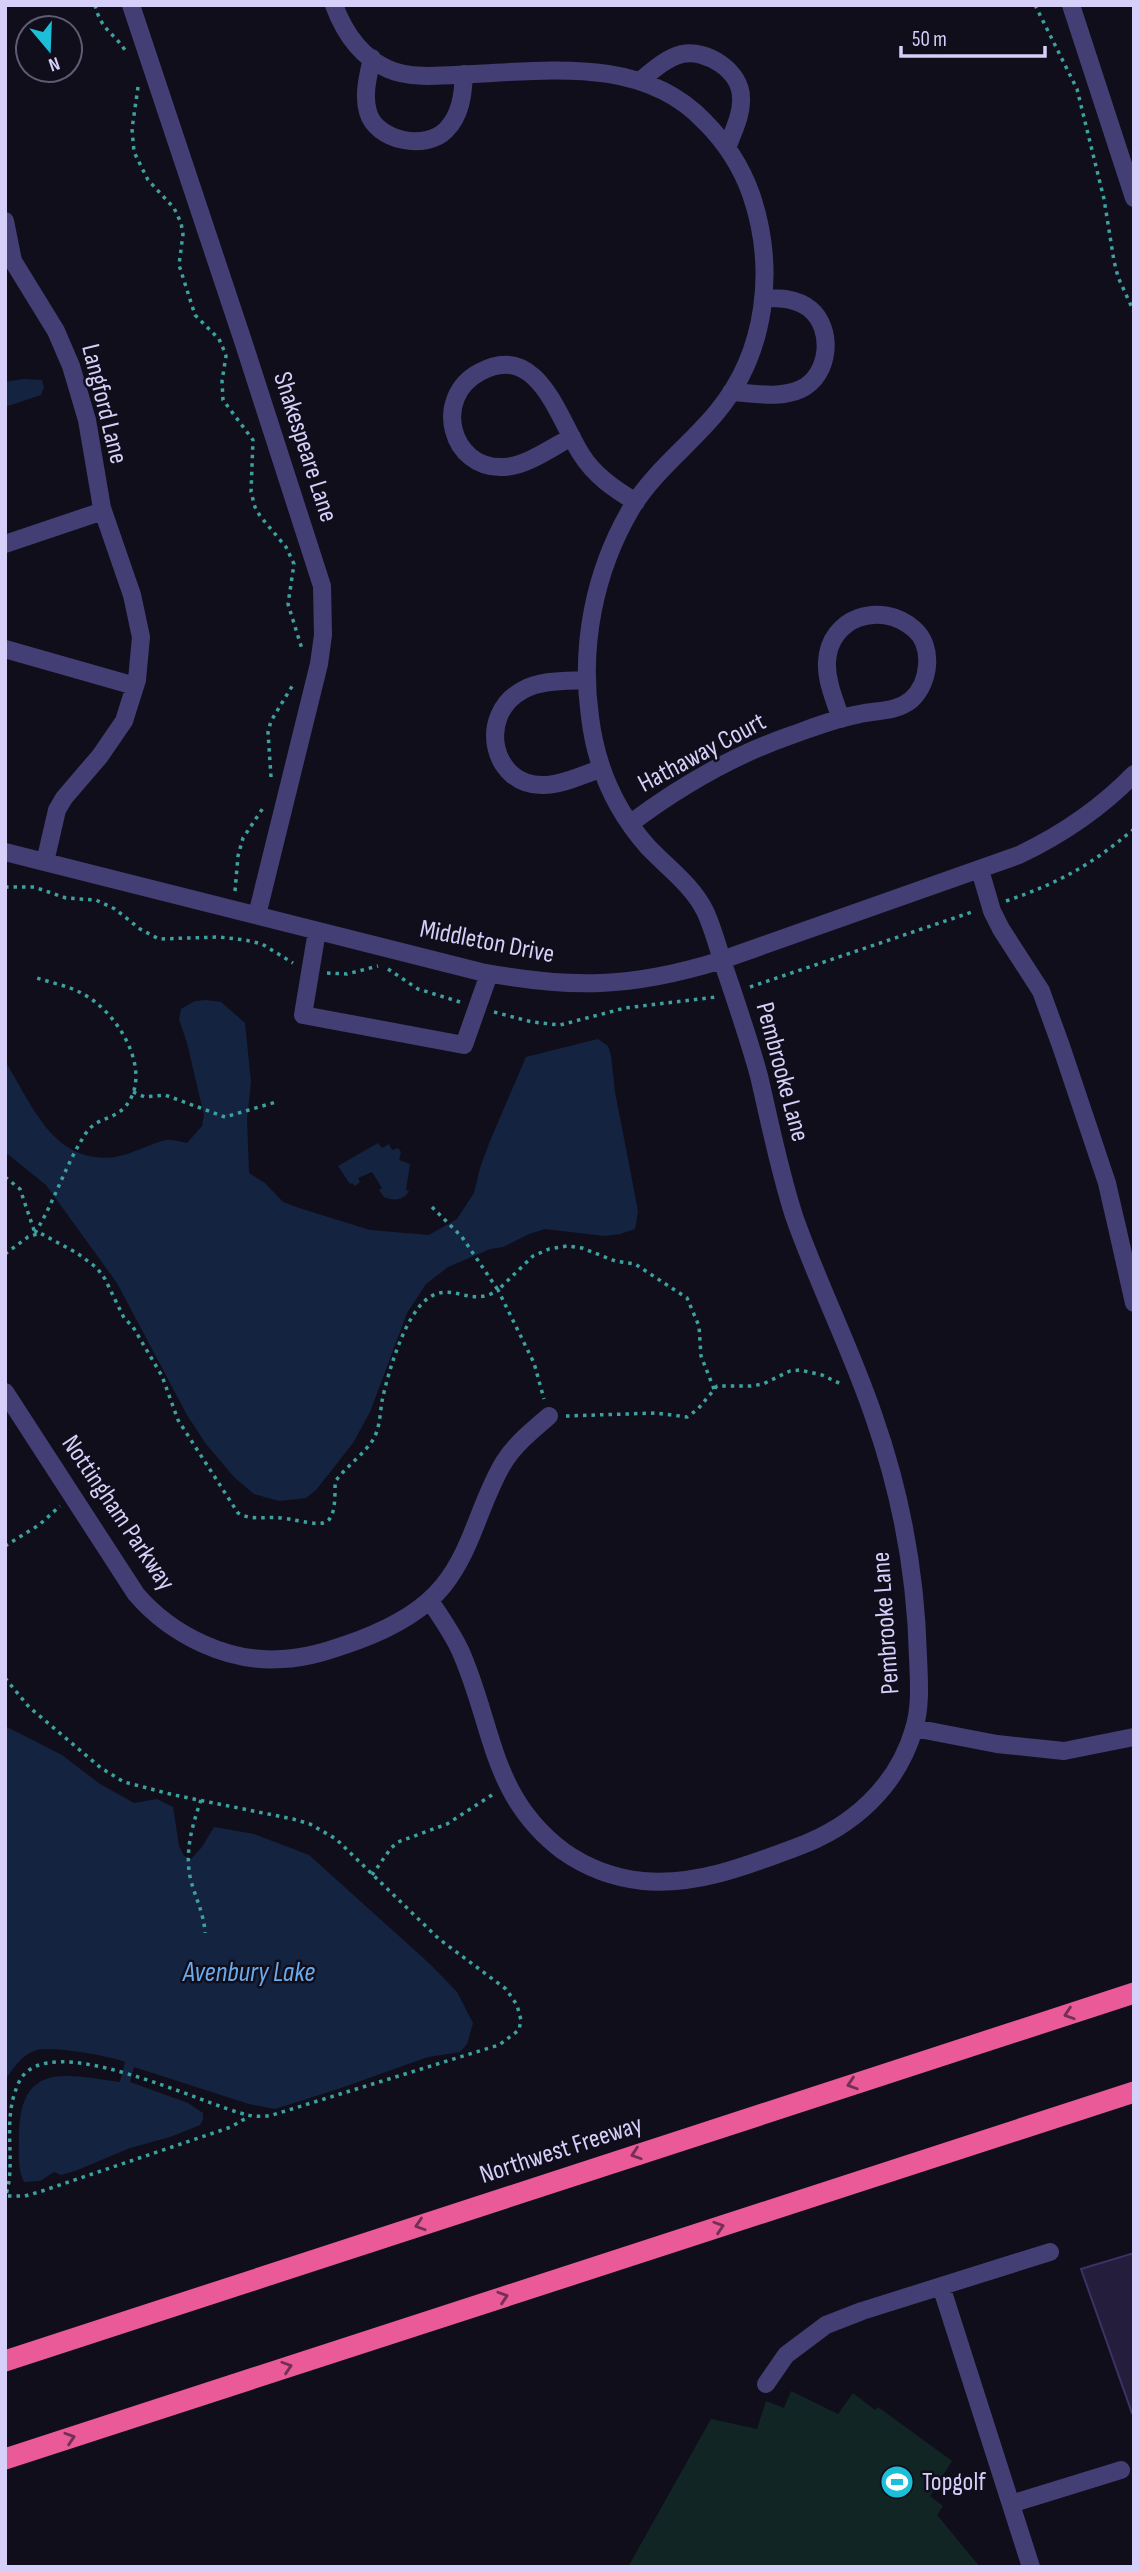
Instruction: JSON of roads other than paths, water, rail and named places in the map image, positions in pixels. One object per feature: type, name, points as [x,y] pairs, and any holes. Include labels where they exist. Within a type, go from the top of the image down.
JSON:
[{"type":"highway","name":"Northwest Freeway","points":[[5,2361],[1134,1993]]},
{"type":"highway","points":[[5,2459],[1134,2092]]},
{"type":"street","name":"Shakespeare Lane","points":[[131,5],[322,586],[323,635],[319,664],[257,915]]},
{"type":"street","points":[[334,5],[351,40],[394,72],[464,75],[578,71],[611,73],[640,80],[667,92],[691,107],[728,146],[751,194],[763,246],[763,298],[759,330],[750,358],[719,411],[655,475],[636,502],[617,536],[591,614],[586,647],[586,680],[593,741],[601,769],[552,784],[530,783],[507,769],[494,741],[494,725],[500,713],[522,690],[534,685],[586,680]]},
{"type":"street","points":[[1071,5],[1134,198]]},
{"type":"street","points":[[640,80],[680,54],[701,54],[724,67],[734,76],[742,100],[728,146]]},
{"type":"street","points":[[372,58],[365,100],[369,117],[386,133],[407,141],[433,139],[444,132],[463,97],[464,75]]},
{"type":"street","name":"Langford Lane","points":[[6,232],[13,261],[63,344],[87,420],[103,512],[122,561],[141,637],[135,686],[119,732],[57,810],[45,862]]},
{"type":"street","points":[[731,392],[778,394],[802,388],[818,374],[825,356],[824,333],[811,310],[791,299],[763,298]]},
{"type":"street","points":[[572,437],[512,466],[492,467],[478,461],[457,441],[451,414],[466,380],[480,371],[495,366],[521,369],[536,376],[545,387],[581,453],[602,480],[636,502]]},
{"type":"street","points":[[5,544],[103,512]]},
{"type":"street","name":"Hathaway Court","points":[[631,823],[654,806],[747,753],[841,719],[894,709],[913,698],[921,688],[927,665],[924,640],[915,629],[902,620],[874,613],[862,615],[839,632],[828,652],[826,665],[841,719]]},
{"type":"street","points":[[5,649],[135,686]]},
{"type":"street","name":"Pembrooke Lane","points":[[430,1601],[463,1659],[508,1787],[529,1820],[574,1859],[632,1880],[665,1882],[696,1879],[817,1840],[844,1826],[871,1802],[892,1776],[914,1728],[918,1709],[919,1677],[912,1577],[893,1480],[862,1385],[794,1216],[781,1174],[756,1065],[701,904],[631,823],[601,769]]},
{"type":"street","name":"Middleton Drive","points":[[5,852],[489,974],[545,983],[611,984],[675,974],[722,960],[1019,855],[1066,831],[1104,803],[1134,774]]},
{"type":"street","points":[[980,870],[1001,929],[1041,991],[1107,1183],[1134,1303]]},
{"type":"street","points":[[317,931],[303,1015],[464,1045],[489,974]]},
{"type":"street","name":"Nottingham Parkway","points":[[5,1392],[136,1594],[148,1608],[186,1635],[222,1651],[260,1660],[282,1660],[328,1651],[394,1625],[430,1601],[457,1567],[505,1461],[530,1432],[549,1416]]},
{"type":"street","points":[[914,1728],[997,1744],[1064,1751],[1134,1737]]},
{"type":"street","points":[[766,2385],[786,2356],[826,2325],[862,2311],[1049,2252]]},
{"type":"street","points":[[941,2286],[1031,2567]]},
{"type":"street","points":[[1011,2504],[1121,2470]]},
{"type":"water","points":[[42,380],[44,387],[41,395],[5,407],[5,382]]},
{"type":"water","points":[[195,1001],[221,1002],[245,1023],[251,1082],[247,1119],[249,1173],[265,1183],[283,1202],[370,1230],[429,1235],[457,1219],[474,1193],[490,1141],[526,1057],[598,1039],[608,1046],[611,1056],[615,1092],[638,1211],[635,1229],[605,1236],[545,1229],[448,1267],[426,1284],[407,1313],[370,1412],[353,1443],[316,1490],[306,1498],[279,1501],[254,1494],[234,1477],[206,1444],[187,1415],[117,1283],[46,1185],[5,1152],[5,1061],[47,1128],[75,1151],[94,1157],[115,1157],[166,1140],[187,1143],[202,1126],[204,1115],[179,1019],[181,1009]]},
{"type":"water","points":[[378,1143],[382,1148],[389,1144],[392,1150],[398,1148],[401,1152],[399,1160],[410,1164],[406,1190],[409,1191],[401,1198],[384,1197],[372,1172],[358,1178],[360,1182],[355,1186],[350,1184],[338,1166]]},
{"type":"water","name":"Avenbury Lake","points":[[5,1726],[62,1755],[100,1784],[134,1803],[157,1799],[173,1807],[179,1846],[184,1856],[191,1859],[214,1827],[254,1834],[309,1855],[431,1965],[457,1992],[473,2023],[467,2044],[460,2052],[428,2057],[275,2109],[249,2104],[134,2067],[130,2082],[188,2103],[203,2113],[200,2125],[130,2148],[75,2171],[61,2175],[54,2172],[40,2181],[24,2182],[19,2165],[19,2134],[22,2111],[28,2094],[37,2084],[64,2076],[120,2082],[125,2062],[81,2052],[37,2050],[22,2058],[5,2080]]},
{"type":"place","name":"Topgolf","points":[[897,2482]]}]
